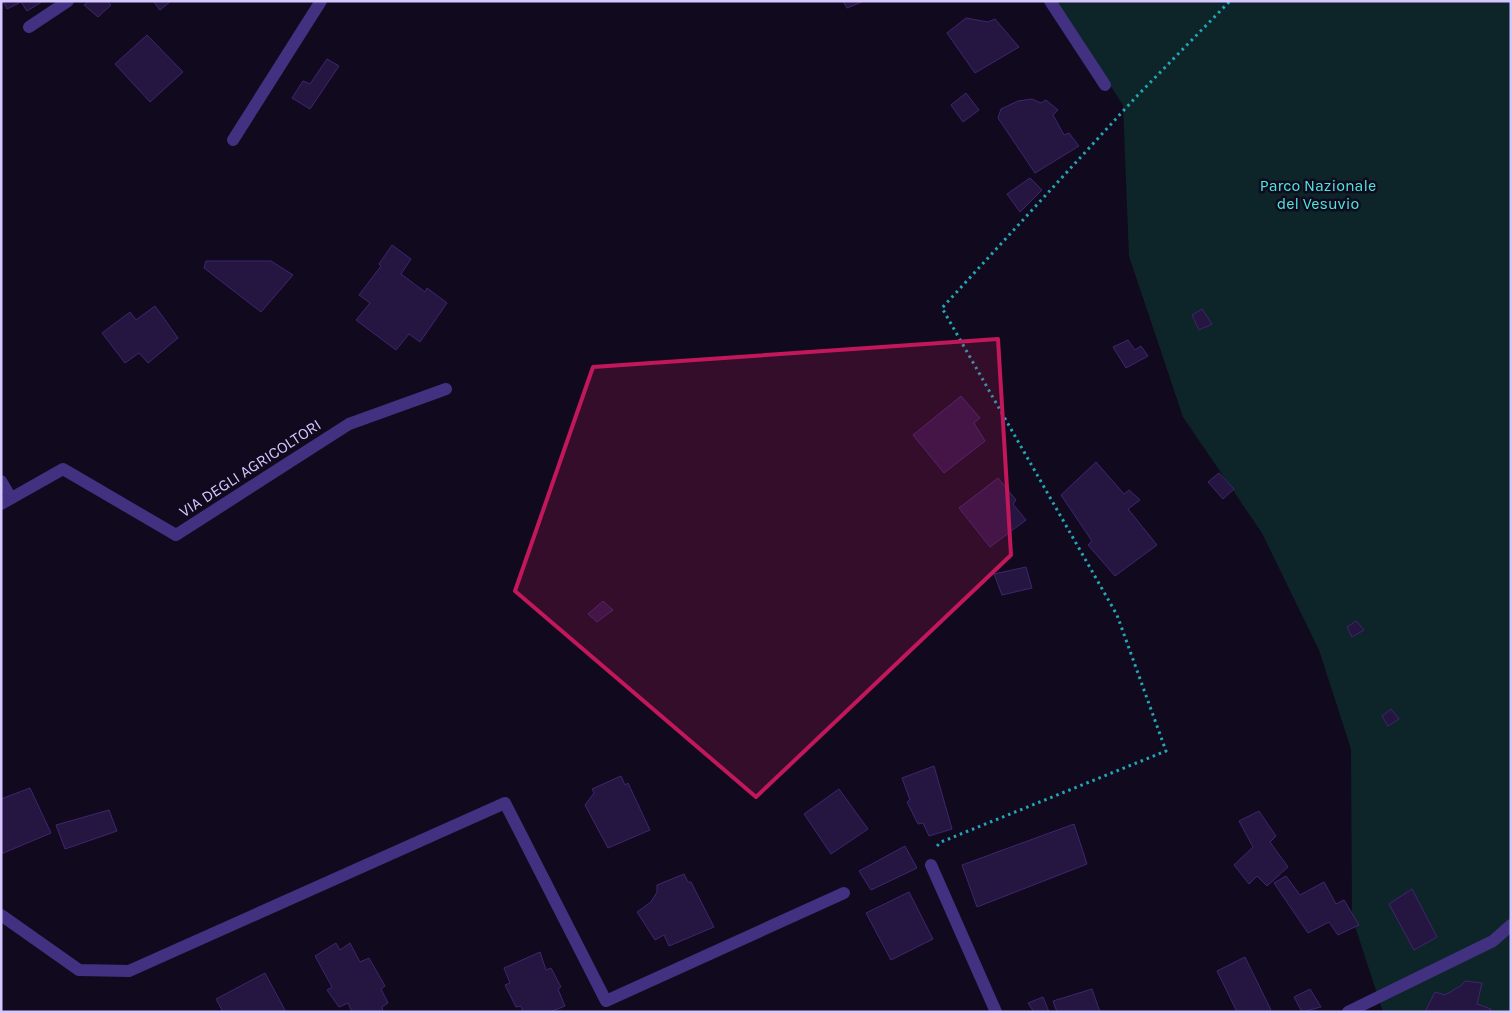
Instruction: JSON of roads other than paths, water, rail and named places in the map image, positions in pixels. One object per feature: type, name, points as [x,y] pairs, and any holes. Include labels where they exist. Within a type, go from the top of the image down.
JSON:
[{"type":"street","points":[[29,26],[68,1]]},
{"type":"street","points":[[233,140],[321,1]]},
{"type":"street","points":[[1050,1],[1105,85]]},
{"type":"street","name":"VIA DEGLI AGRICOLTORI","points":[[6,501],[63,469],[176,535],[349,424],[446,389]]},
{"type":"street","points":[[1,481],[6,501]]},
{"type":"street","points":[[1,915],[79,970],[128,971],[505,803],[606,1000],[844,893]]},
{"type":"street","points":[[931,865],[996,1012]]},
{"type":"street","points":[[1348,1012],[1493,941],[1511,925]]},
{"type":"park label","name":"Parco Nazionale del Vesuvio","points":[[1318,194]]}]
